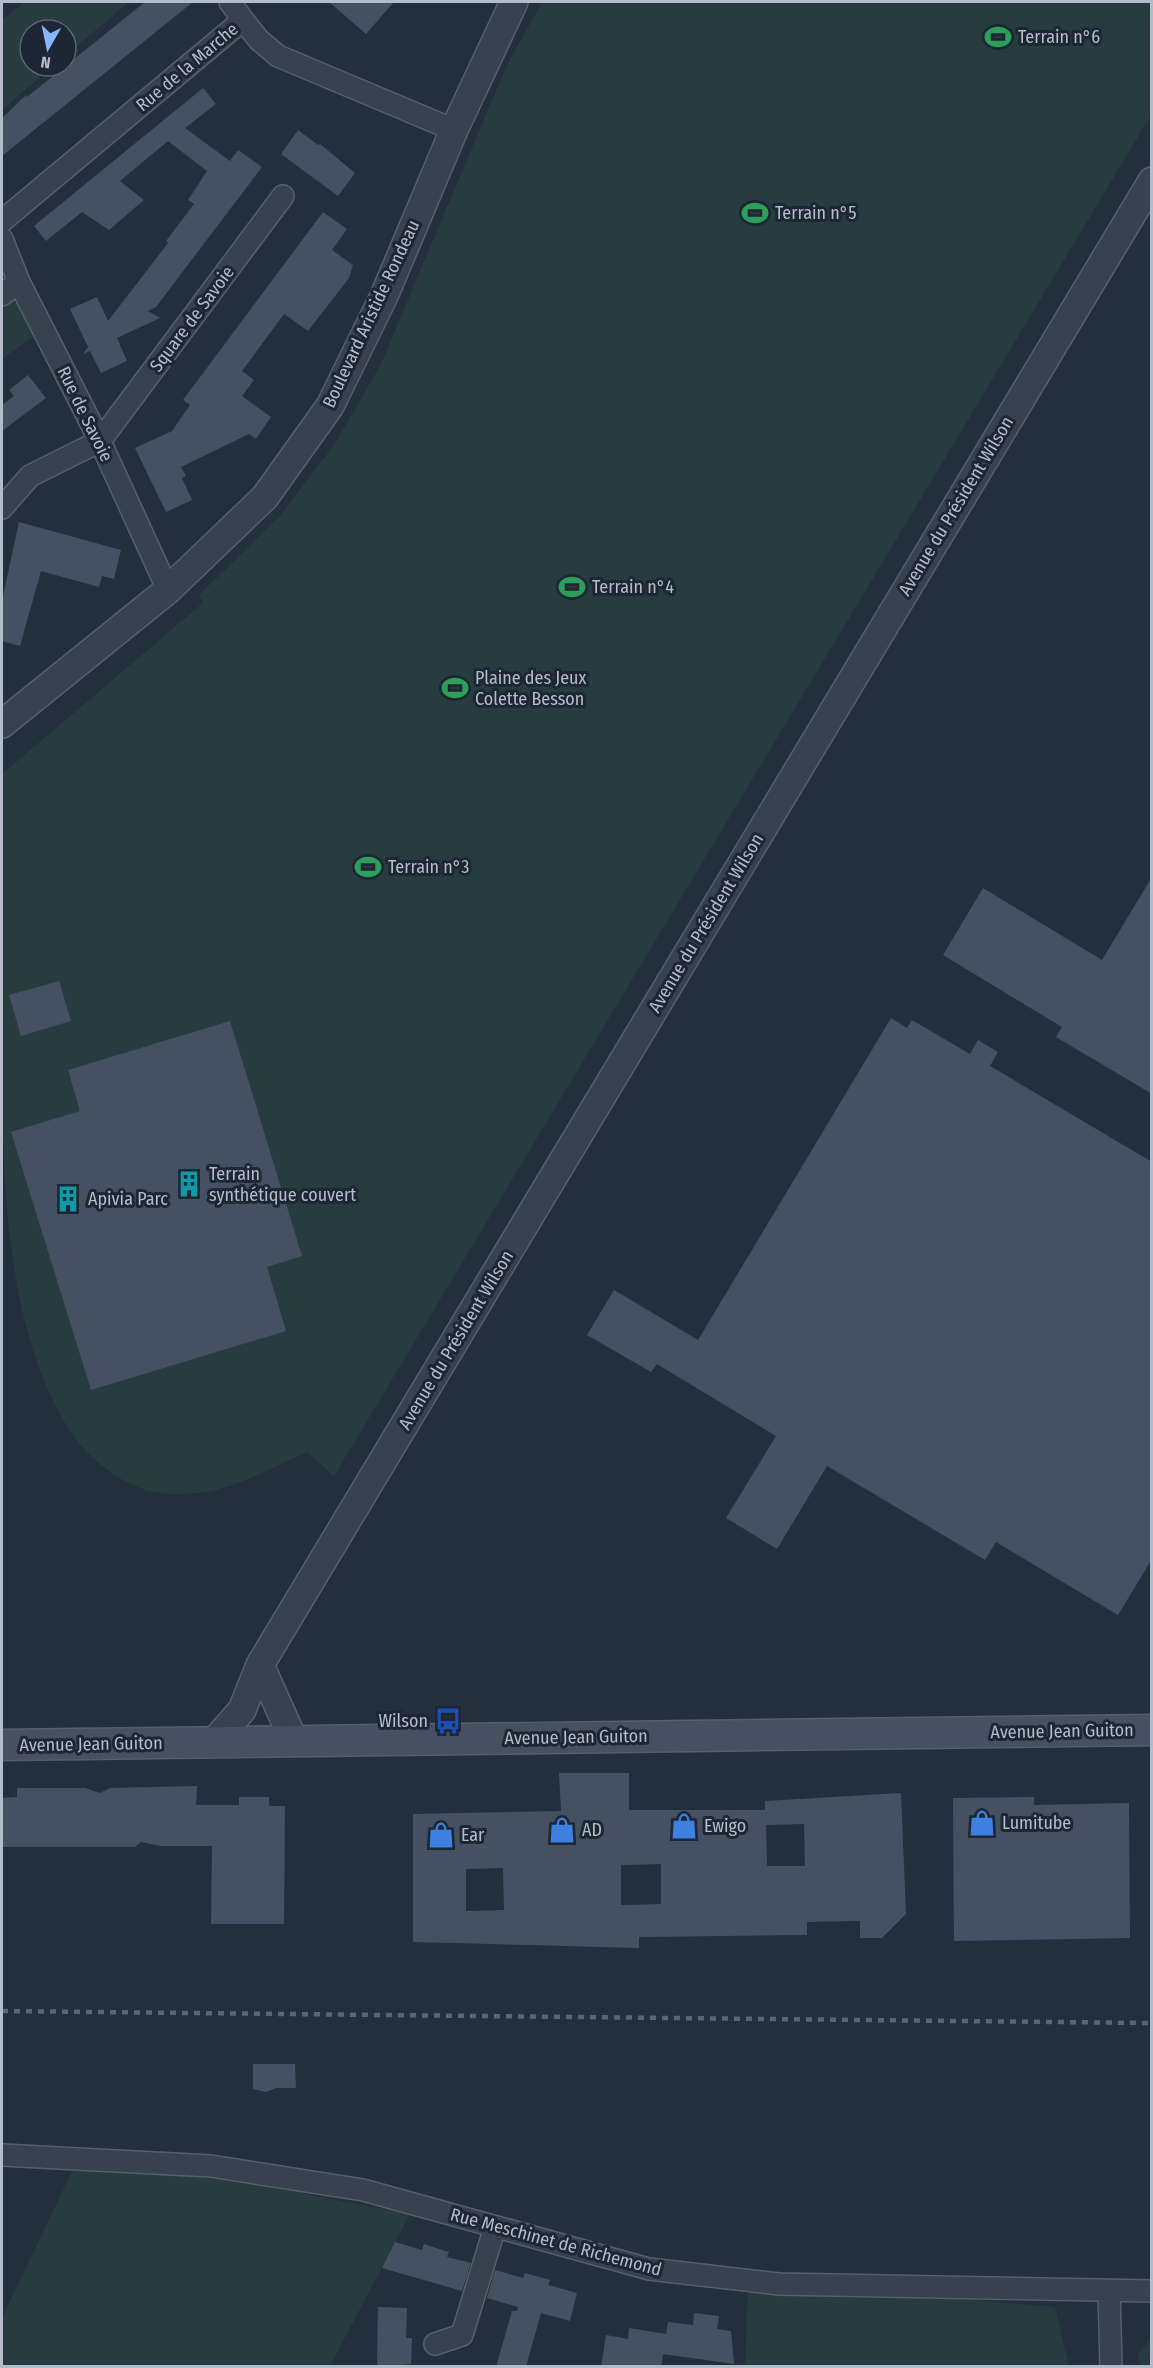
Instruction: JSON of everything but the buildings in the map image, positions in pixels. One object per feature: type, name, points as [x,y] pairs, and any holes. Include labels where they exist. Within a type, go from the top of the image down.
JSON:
[{"type":"main road","name":"Avenue Jean Guiton","points":[[2,1744],[1152,1730]]},
{"type":"street","points":[[230,2],[243,20]]},
{"type":"street","name":"Boulevard Aristide Rondeau","points":[[2,724],[168,590],[265,497],[330,406],[384,296],[454,130],[514,2]]},
{"type":"street","name":"Rue de la Marche","points":[[2,221],[243,20],[259,40],[278,56],[454,130]]},
{"type":"street","name":"Avenue du Président Wilson","points":[[213,1743],[242,1710],[260,1665],[1152,181]]},
{"type":"street","name":"Square de Savoie","points":[[100,441],[283,196]]},
{"type":"street","name":"Rue de Savoie","points":[[2,239],[19,282],[100,441],[168,590]]},
{"type":"street","points":[[2,295],[19,282]]},
{"type":"street","points":[[2,508],[30,476],[100,441]]},
{"type":"street","points":[[260,1665],[294,1742]]},
{"type":"street","name":"Rue Meschinet de Richemond","points":[[2,2155],[211,2166],[363,2190],[649,2269],[779,2284],[1152,2291]]},
{"type":"street","points":[[435,2344],[462,2335],[495,2227]]},
{"type":"street","points":[[1109,2291],[1111,2367]]},
{"type":"green space","points":[[25,2],[129,2],[78,45],[78,18],[18,18],[18,78],[39,78],[2,110],[2,20]]},
{"type":"green space","name":"Plaine des Jeux Colette Besson","points":[[542,2],[1151,2],[1151,115],[334,1476],[307,1452],[252,1477],[215,1490],[176,1494],[155,1492],[134,1486],[114,1474],[80,1445],[54,1402],[34,1353],[20,1301],[11,1245],[3,1131],[2,774],[203,603],[199,595],[280,516],[334,445],[380,366],[507,65]]},
{"type":"green space","points":[[2,239],[40,332],[2,359]]},
{"type":"green space","points":[[74,2167],[218,2177],[410,2214],[330,2366],[2,2366],[2,2318]]},
{"type":"green space","points":[[748,2280],[1055,2307],[1069,2366],[745,2366]]},
{"type":"green space","points":[[1151,2339],[1151,2366],[1140,2366],[1138,2354]]},
{"type":"railway","points":[[2,2011],[1152,2023]]},
{"type":"place","name":"Terrain n°6","points":[[998,37]]},
{"type":"place","name":"Terrain n°5","points":[[755,213]]},
{"type":"place","name":"Terrain n°4","points":[[572,587]]},
{"type":"place","name":"Plaine des Jeux Colette Besson","points":[[455,688]]},
{"type":"place","name":"Terrain n°3","points":[[368,867]]},
{"type":"place","name":"Terrain synthétique couvert","points":[[189,1184]]},
{"type":"place","name":"Apivia Parc","points":[[68,1199]]},
{"type":"place","name":"Wilson","points":[[448,1721]]},
{"type":"place","name":"Lumitube","points":[[982,1823]]},
{"type":"place","name":"Ewigo","points":[[684,1826]]},
{"type":"place","name":"AD","points":[[562,1830]]},
{"type":"place","name":"Ear","points":[[441,1835]]}]
